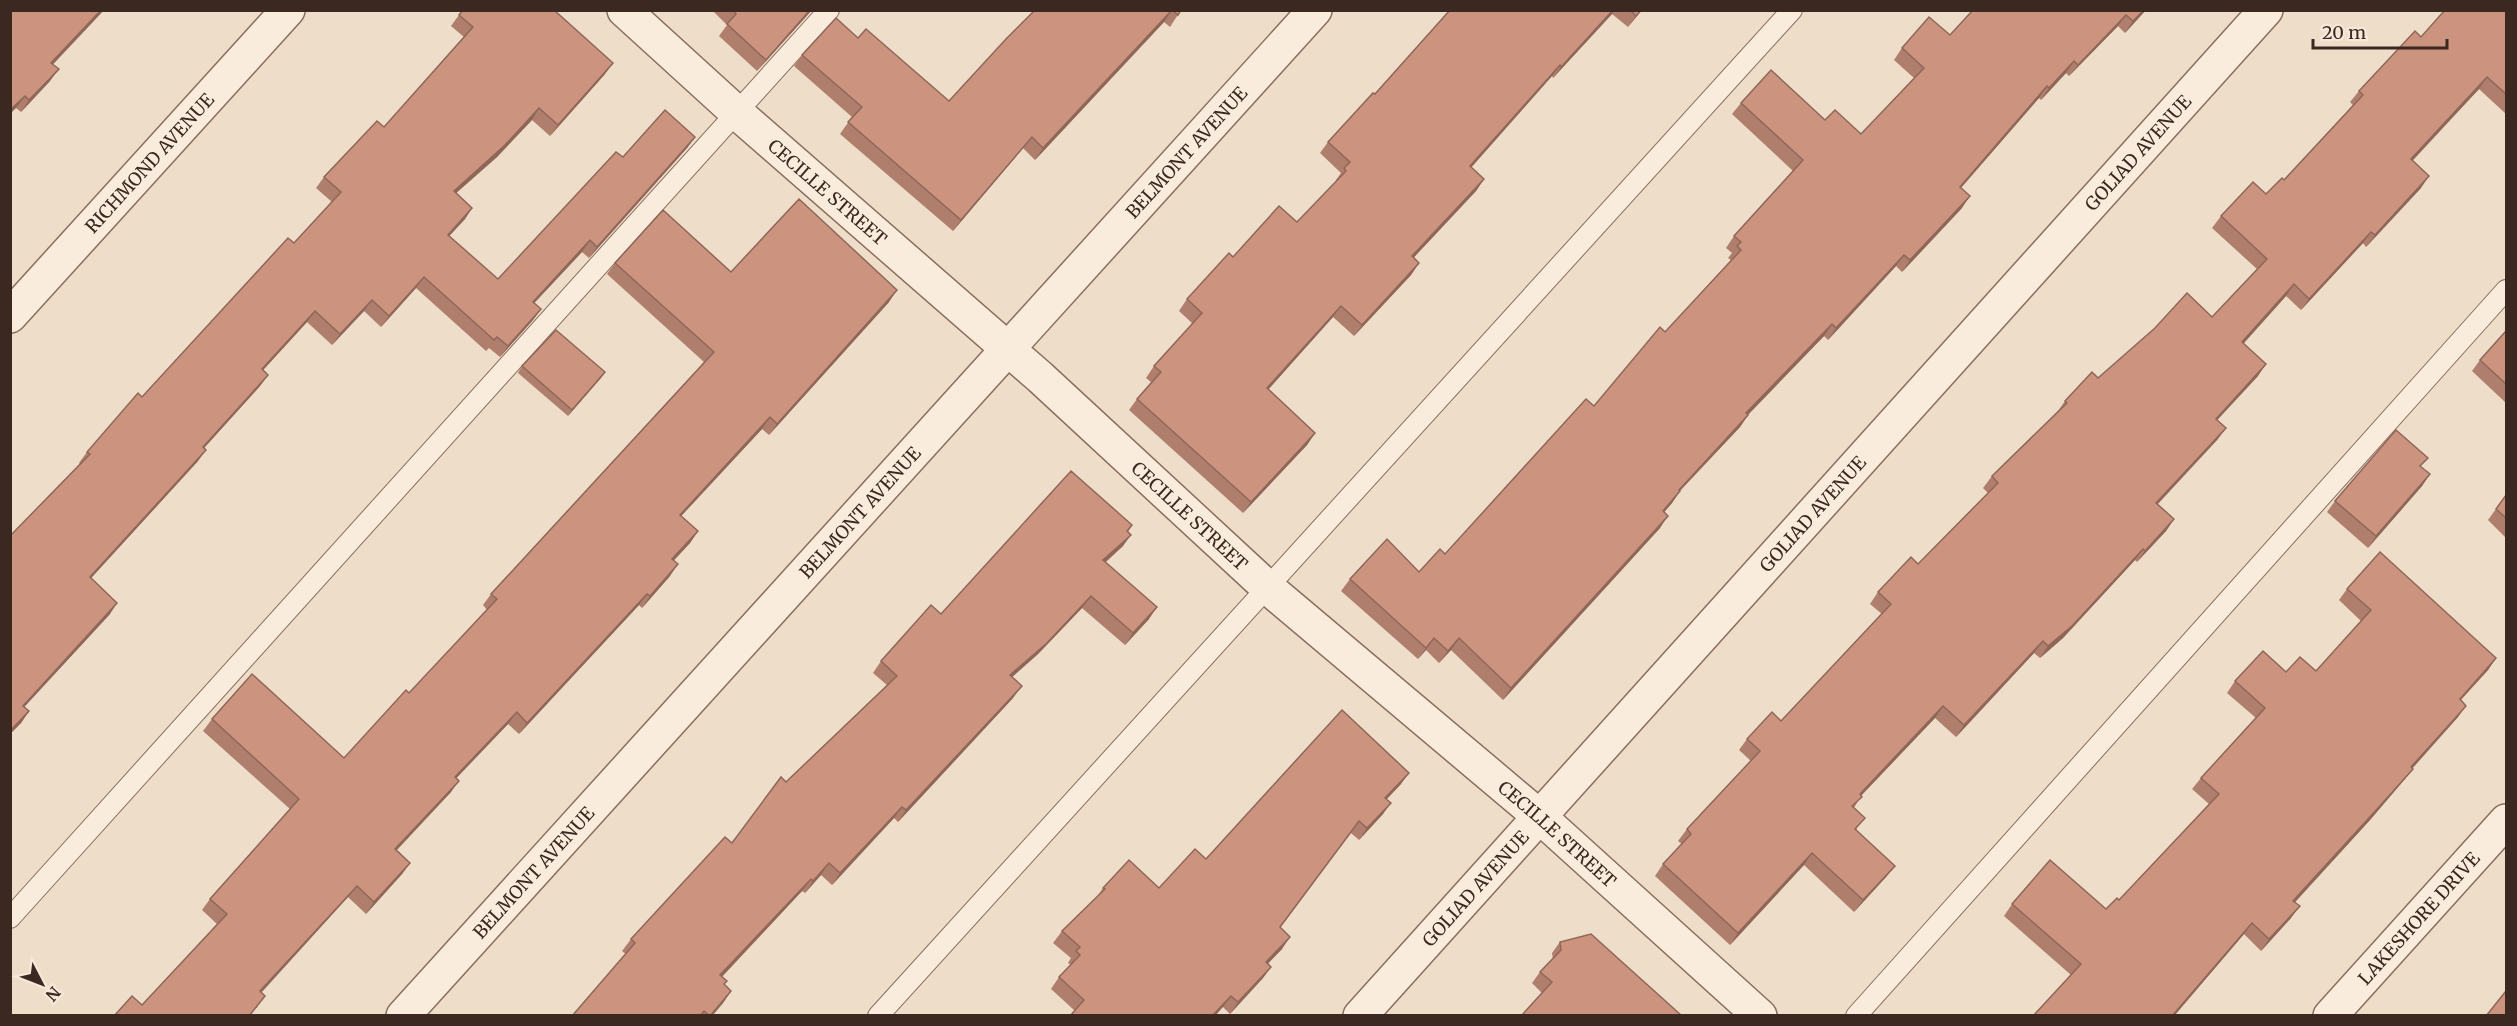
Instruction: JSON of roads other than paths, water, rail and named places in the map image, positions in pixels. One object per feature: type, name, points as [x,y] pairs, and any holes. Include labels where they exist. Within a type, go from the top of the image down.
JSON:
[{"type":"street","name":"RICHMOND AVENUE","points":[[10,316],[288,10]]},
{"type":"street","name":"CECILLE STREET","points":[[624,10],[736,112],[1008,349],[1267,587],[1540,817],[1760,1016]]},
{"type":"street","name":"BELMONT AVENUE","points":[[403,1016],[1315,10]]},
{"type":"street","name":"GOLIAD AVENUE","points":[[1360,1016],[2266,10]]},
{"type":"street","name":"LAKESHORE DRIVE","points":[[2330,1016],[2506,820]]},
{"type":"lane","points":[[10,918],[829,10]]},
{"type":"lane","points":[[878,1016],[1792,10]]},
{"type":"lane","points":[[1856,1016],[2506,290]]}]
